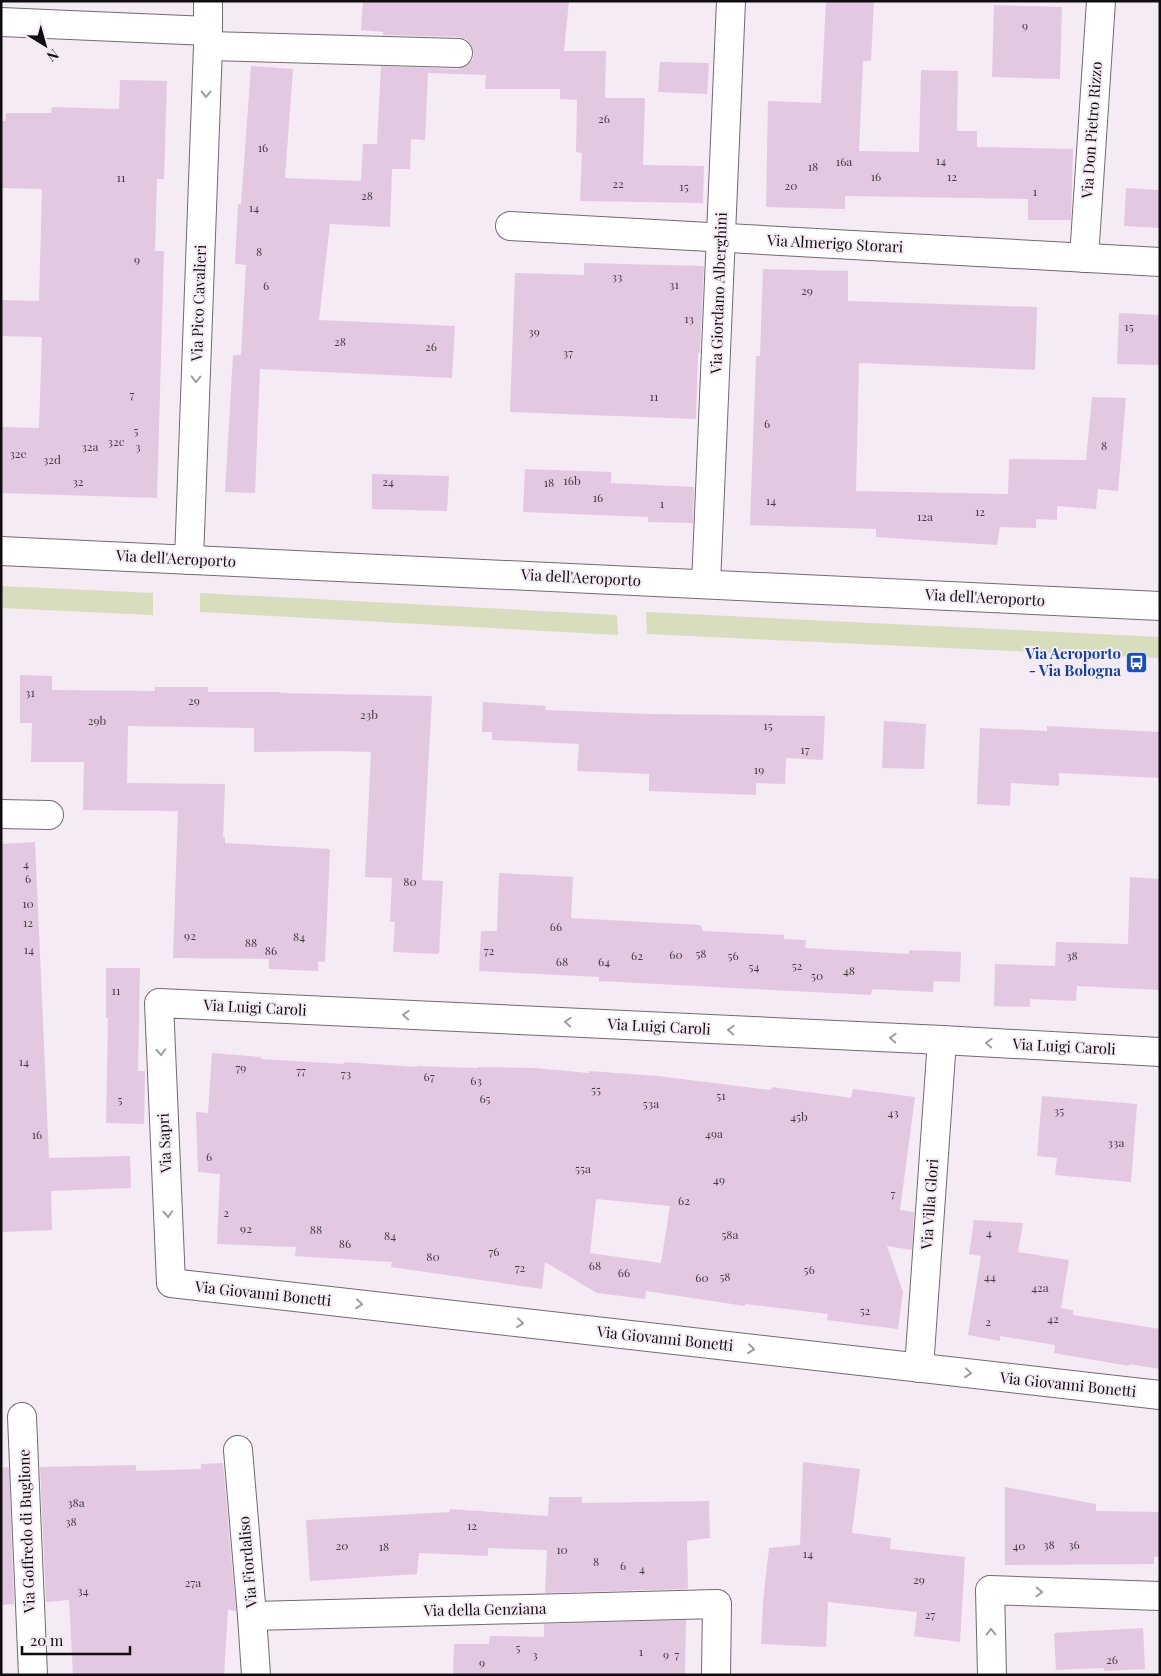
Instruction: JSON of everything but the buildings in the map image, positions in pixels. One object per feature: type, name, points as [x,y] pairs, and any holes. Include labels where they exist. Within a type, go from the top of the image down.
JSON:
[{"type":"street","name":"Via Pico Cavalieri","points":[[189,560],[208,1]]},
{"type":"street","name":"Via Giordano Alberghini","points":[[706,584],[731,1]]},
{"type":"street","name":"Via Don Pietro Rizzo","points":[[1084,258],[1101,1]]},
{"type":"street","points":[[1,22],[208,38],[458,53]]},
{"type":"street","name":"Via Almerigo Storari","points":[[510,226],[1160,262]]},
{"type":"street","name":"Via dell'Aeroporto","points":[[1,551],[1160,606]]},
{"type":"street","points":[[1,814],[49,815]]},
{"type":"street","name":"Via Luigi Caroli","points":[[159,1003],[1160,1052]]},
{"type":"street","name":"Via Sapri","points":[[159,1003],[171,1283]]},
{"type":"street","name":"Via Villa Glori","points":[[919,1368],[942,1040]]},
{"type":"street","name":"Via Giovanni Bonetti","points":[[171,1283],[1160,1395]]},
{"type":"street","name":"Via Goffredo di Buglione","points":[[22,1417],[33,1675]]},
{"type":"street","name":"Via Fiordaliso","points":[[238,1450],[256,1675]]},
{"type":"street","points":[[992,1675],[990,1590],[1160,1596]]},
{"type":"street","name":"Via della Genziana","points":[[252,1616],[717,1604],[716,1675]]},
{"type":"green space","points":[[1,586],[153,593],[153,615],[1,608]]},
{"type":"green space","points":[[200,593],[617,615],[618,635],[200,612]]},
{"type":"green space","points":[[646,612],[1160,637],[1160,658],[647,634]]},
{"type":"place","name":"Via Aeroporto - Via Bologna","points":[[1137,663]]}]
